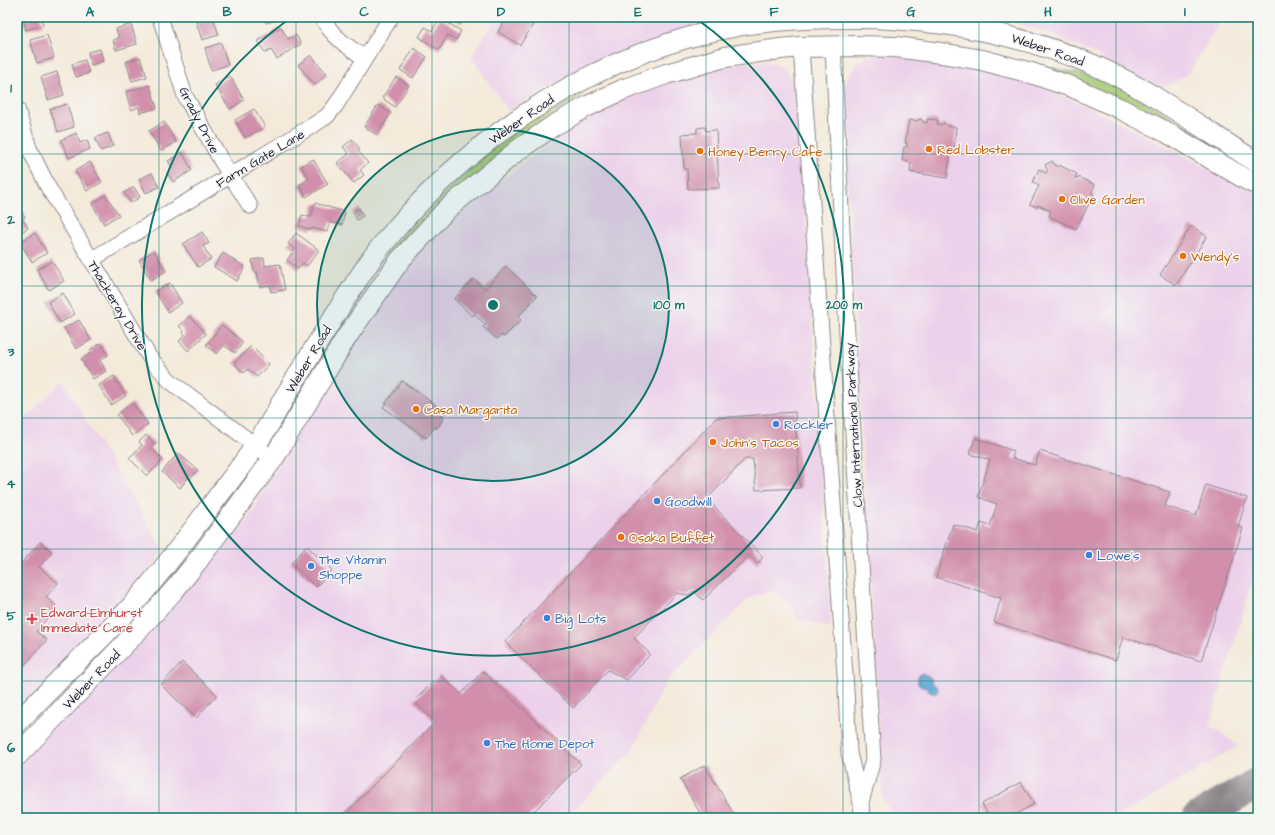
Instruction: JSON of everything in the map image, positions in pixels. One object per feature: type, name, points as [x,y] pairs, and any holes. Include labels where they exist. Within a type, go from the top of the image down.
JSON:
[{"type":"main road","name":"Weber Road","points":[[17,723],[127,612],[165,566],[256,445],[370,260],[410,213],[461,163],[523,116],[557,94],[599,72],[639,54],[748,21],[831,17],[932,21],[1021,38],[1081,59],[1113,73],[1182,113],[1258,163]]},
{"type":"main road","points":[[831,17],[833,46]]},
{"type":"main road","points":[[801,18],[801,47]]},
{"type":"main road","name":"Weber Road","points":[[17,756],[142,626],[175,589],[273,459],[346,338],[400,260],[447,209],[518,150],[553,126],[586,107],[622,90],[666,74],[725,57],[801,47],[896,47],[941,53],[982,60],[1031,73],[1072,87],[1121,109],[1166,132],[1258,185]]},
{"type":"street","name":"Grady Drive","points":[[160,17],[185,96],[230,176],[250,206]]},
{"type":"street","points":[[322,17],[325,24],[337,38],[365,58]]},
{"type":"street","name":"Farm Gate Lane","points":[[91,260],[327,116],[336,105],[390,17]]},
{"type":"street","name":"Clow International Parkway","points":[[833,46],[847,334],[873,760],[861,811]]},
{"type":"street","name":"Clow International Parkway","points":[[801,47],[846,689],[849,753],[861,811]]},
{"type":"street","name":"Thackeray Drive","points":[[17,109],[29,148],[48,187],[150,358],[170,381],[273,459]]},
{"type":"shaded area","points":[[496,17],[735,17],[616,55],[558,82],[509,111],[471,57]]},
{"type":"shaded area","points":[[991,17],[1222,17],[1195,63],[1186,75],[1165,86],[1155,86],[1091,52],[1038,29]]},
{"type":"shaded area","points":[[883,54],[978,66],[1041,85],[1258,193],[1258,562],[1210,725],[1238,746],[1117,818],[905,818],[892,814],[883,799],[843,106],[846,82],[856,64],[868,56]]},
{"type":"shaded area","points":[[765,62],[776,64],[788,73],[794,83],[799,103],[831,628],[798,619],[790,602],[774,590],[750,597],[666,682],[632,751],[567,818],[17,818],[17,766],[209,556],[247,519],[302,423],[367,316],[423,245],[457,214],[579,122],[627,97],[689,75],[741,63]]},
{"type":"shaded area","points":[[63,381],[163,550],[119,611],[17,712],[17,427]]},
{"type":"green space","points":[[1045,66],[1114,82],[1258,171],[1258,178],[1044,70]]},
{"type":"green space","points":[[579,91],[581,95],[546,120],[386,264],[384,262],[391,249],[419,214],[500,141]]},
{"type":"green space","points":[[197,538],[199,539],[179,571],[151,600],[149,598]]},
{"type":"water","points":[[923,673],[932,679],[931,681],[938,688],[937,693],[931,693],[927,688],[918,684],[918,675]]},
{"type":"building","points":[[23,17],[41,17],[43,25],[26,30]]},
{"type":"building","points":[[111,17],[128,17],[113,22]]},
{"type":"building","points":[[213,17],[219,35],[202,40],[195,18]]},
{"type":"building","points":[[264,17],[279,17],[280,19],[266,23]]},
{"type":"building","points":[[452,17],[465,17],[461,23]]},
{"type":"building","points":[[507,17],[538,17],[520,45],[498,32]]},
{"type":"building","points":[[440,18],[461,31],[456,40],[448,35],[439,50],[419,37],[425,27],[432,31]]},
{"type":"building","points":[[131,24],[137,44],[116,50],[113,40],[119,38],[116,29]]},
{"type":"building","points":[[281,27],[288,39],[296,35],[301,44],[277,59],[271,50],[265,53],[258,41]]},
{"type":"building","points":[[47,35],[54,58],[37,63],[30,40]]},
{"type":"building","points":[[221,43],[228,65],[211,70],[205,48]]},
{"type":"building","points":[[414,48],[427,57],[413,78],[400,70]]},
{"type":"building","points":[[100,49],[103,61],[91,65],[88,52]]},
{"type":"building","points":[[311,55],[327,74],[315,85],[298,65]]},
{"type":"building","points":[[140,57],[147,77],[132,81],[126,62]]},
{"type":"building","points":[[85,60],[89,73],[76,77],[72,64]]},
{"type":"building","points":[[57,72],[64,95],[48,100],[41,77]]},
{"type":"building","points":[[230,76],[244,100],[230,109],[215,85]]},
{"type":"building","points":[[396,77],[409,85],[395,107],[382,98]]},
{"type":"building","points":[[150,85],[157,108],[140,113],[139,107],[131,110],[126,92]]},
{"type":"building","points":[[67,104],[74,127],[58,132],[50,109]]},
{"type":"building","points":[[378,105],[391,113],[377,135],[364,127]]},
{"type":"building","points":[[254,109],[265,127],[245,138],[235,120]]},
{"type":"building","name":"Red Lobster","points":[[921,119],[923,122],[927,123],[927,119],[938,120],[937,124],[941,125],[944,123],[947,126],[956,127],[954,150],[951,150],[947,178],[910,172],[911,163],[902,160],[904,147],[907,147],[907,143],[905,143],[909,120],[916,121]]},
{"type":"building","points":[[164,122],[176,142],[161,151],[149,131]]},
{"type":"building","name":"Honey Berry Cafe","points":[[705,127],[706,131],[716,130],[719,188],[688,189],[687,169],[684,169],[682,134],[697,133],[697,128]]},
{"type":"building","points":[[76,133],[80,143],[87,140],[90,149],[69,158],[61,140]]},
{"type":"building","points":[[108,133],[113,146],[101,151],[95,138]]},
{"type":"building","points":[[352,139],[360,149],[358,151],[368,163],[360,170],[364,175],[354,183],[337,163],[349,154],[343,147]]},
{"type":"building","points":[[182,152],[192,170],[173,182],[167,173],[173,169],[168,161]]},
{"type":"building","points":[[313,159],[328,184],[306,197],[299,185],[309,179],[301,166]]},
{"type":"building","name":"Olive Garden","points":[[1052,161],[1057,167],[1059,165],[1077,174],[1075,178],[1078,179],[1079,177],[1095,185],[1091,193],[1094,194],[1076,229],[1049,216],[1051,211],[1038,205],[1037,207],[1030,204],[1039,186],[1033,182],[1039,169],[1046,173],[1048,171],[1045,165]]},
{"type":"building","points":[[90,162],[102,182],[87,191],[75,171]]},
{"type":"building","points":[[152,173],[159,187],[146,193],[139,179]]},
{"type":"building","points":[[134,187],[140,197],[131,203],[124,193]]},
{"type":"building","points":[[106,195],[119,215],[104,224],[92,204]]},
{"type":"building","points":[[315,203],[345,212],[342,225],[330,222],[327,232],[312,228],[311,230],[299,226],[302,215],[311,217]]},
{"type":"building","points":[[17,206],[25,217],[22,218],[28,228],[17,235]]},
{"type":"building","points":[[359,208],[363,216],[357,220],[353,212]]},
{"type":"building","name":"Wendy's","points":[[1191,226],[1207,236],[1176,285],[1160,275]]},
{"type":"building","points":[[202,232],[209,243],[203,246],[211,259],[198,267],[183,244]]},
{"type":"building","points":[[35,233],[47,253],[32,262],[20,242]]},
{"type":"building","points":[[296,233],[319,250],[307,266],[303,263],[298,269],[287,260],[295,249],[288,244]]},
{"type":"building","points":[[154,251],[166,271],[151,280],[139,260]]},
{"type":"building","points":[[223,253],[245,267],[237,281],[214,267]]},
{"type":"building","points":[[264,258],[265,266],[280,264],[285,290],[271,292],[270,285],[260,287],[257,272],[254,272],[252,260]]},
{"type":"building","points":[[52,261],[64,281],[49,290],[37,270]]},
{"type":"building","points":[[506,266],[537,296],[518,317],[521,320],[504,337],[501,335],[497,339],[483,327],[486,325],[474,314],[472,316],[454,299],[474,279],[485,289]]},
{"type":"building","points":[[170,283],[182,303],[168,312],[155,291]]},
{"type":"building","points":[[63,293],[75,314],[60,323],[48,302]]},
{"type":"building","points":[[190,316],[206,334],[188,351],[179,341],[185,335],[183,332],[184,331],[179,326]]},
{"type":"building","points":[[79,320],[91,340],[76,349],[64,328]]},
{"type":"building","points":[[222,325],[243,342],[235,353],[224,345],[217,354],[206,345]]},
{"type":"building","points":[[101,343],[108,355],[100,360],[106,371],[93,379],[81,359],[92,353],[90,350]]},
{"type":"building","points":[[251,346],[269,364],[257,377],[248,369],[244,373],[234,363]]},
{"type":"building","points":[[114,376],[126,396],[111,405],[99,385]]},
{"type":"building","name":"Casa Margarita","points":[[402,381],[441,409],[442,407],[446,410],[441,418],[443,419],[437,428],[435,427],[426,438],[383,407]]},
{"type":"building","points":[[132,403],[148,424],[132,436],[117,415]]},
{"type":"building","points":[[795,412],[800,488],[756,490],[753,459],[745,459],[707,499],[763,557],[757,564],[749,555],[703,600],[694,591],[688,595],[677,593],[634,638],[650,654],[627,680],[608,670],[573,708],[505,642],[716,418]]},
{"type":"building","points":[[146,435],[155,444],[151,448],[163,460],[147,476],[129,458],[142,445],[139,442]]},
{"type":"building","name":"Lowe's","points":[[975,438],[1014,451],[1012,458],[1035,465],[1040,451],[1170,492],[1165,506],[1196,516],[1206,485],[1247,498],[1238,527],[1243,528],[1201,661],[1123,637],[1116,660],[994,622],[1001,598],[936,577],[953,524],[978,532],[981,523],[990,526],[997,504],[978,497],[990,460],[970,454]]},
{"type":"building","points":[[178,453],[198,470],[190,479],[188,478],[180,488],[162,472]]},
{"type":"building","name":"Edward-Elmhurst Immediate Care","points":[[40,542],[52,552],[39,567],[58,583],[46,597],[57,607],[36,631],[47,640],[18,672],[17,568]]},
{"type":"building","name":"The Vitamin Shoppe","points":[[307,546],[332,570],[316,587],[291,563]]},
{"type":"building","points":[[182,662],[217,695],[196,718],[161,685]]},
{"type":"building","name":"The Home Depot","points":[[483,671],[581,764],[527,818],[341,818],[435,722],[414,701],[440,675],[461,694]]},
{"type":"building","points":[[705,765],[736,818],[703,818],[680,779]]},
{"type":"building","points":[[1021,782],[1034,804],[1018,813],[1019,815],[1013,818],[990,818],[982,804]]},
{"type":"taxiway","points":[[1198,818],[1258,783]]},
{"type":"place","name":"Red Lobster","points":[[929,149]]},
{"type":"place","name":"Honey Berry Cafe","points":[[700,151]]},
{"type":"place","name":"Olive Garden","points":[[1062,199]]},
{"type":"place","name":"Wendy's","points":[[1183,256]]},
{"type":"place","name":"Casa Margarita","points":[[416,409]]},
{"type":"place","name":"Rockler","points":[[776,424]]},
{"type":"place","name":"John's Tacos","points":[[713,442]]},
{"type":"place","name":"Goodwill","points":[[657,501]]},
{"type":"place","name":"Osaka Buffet","points":[[621,537]]},
{"type":"place","name":"Lowe's","points":[[1089,555]]},
{"type":"place","name":"The Vitamin Shoppe","points":[[311,566]]},
{"type":"place","name":"Big Lots","points":[[547,618]]},
{"type":"place","name":"Edward-Elmhurst Immediate Care","points":[[32,619]]},
{"type":"place","name":"The Home Depot","points":[[487,743]]}]
